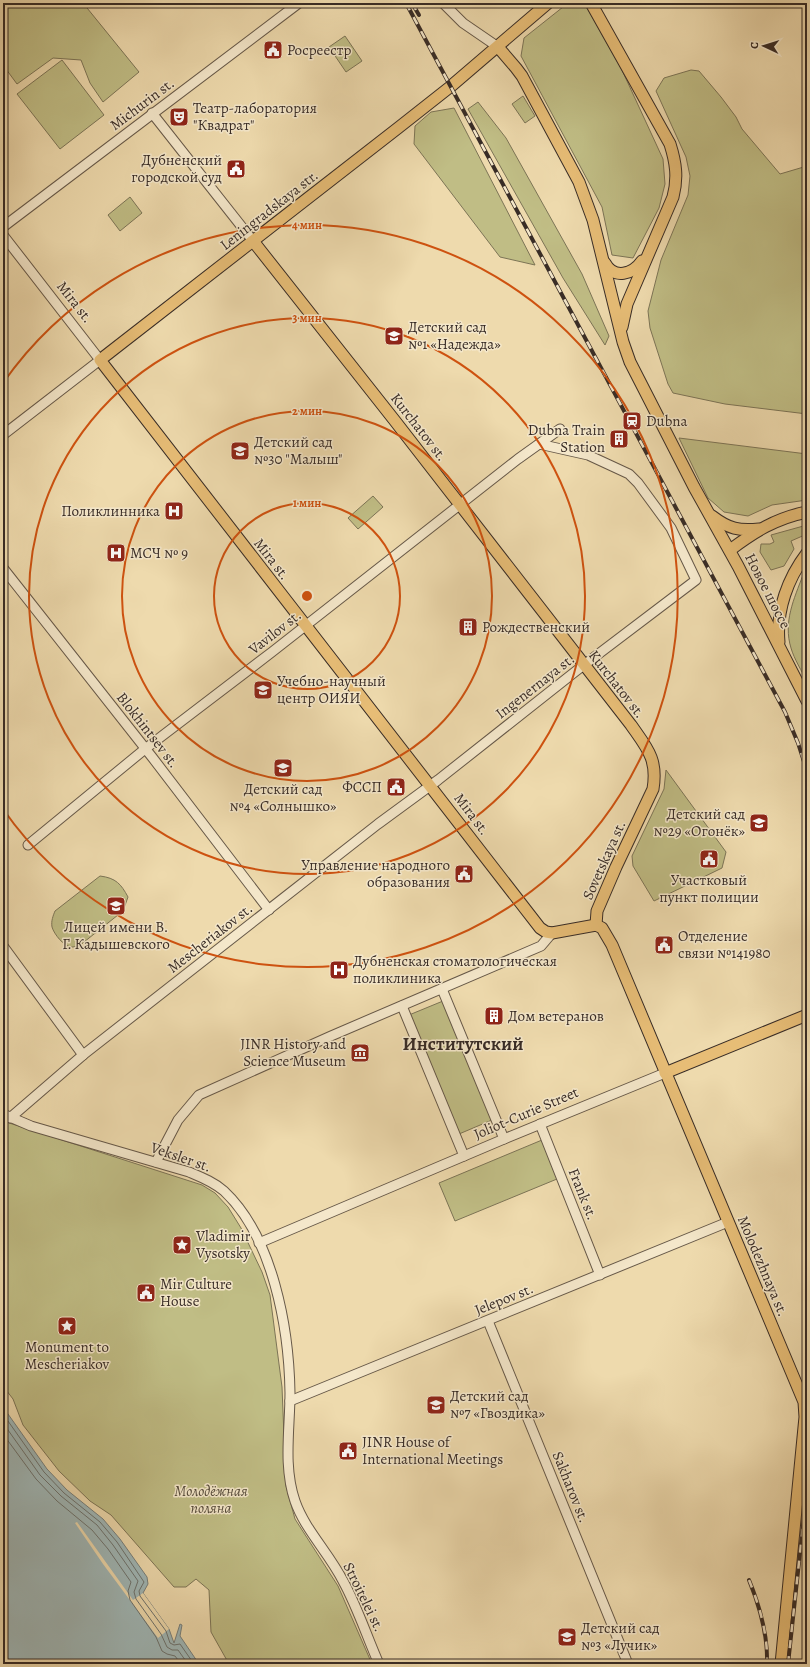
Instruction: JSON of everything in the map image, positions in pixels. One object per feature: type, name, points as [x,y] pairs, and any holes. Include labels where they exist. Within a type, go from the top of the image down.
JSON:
[{"type":"main road","name":"Leningradskaya str.","points":[[100,360],[410,119],[498,47],[548,3]]},
{"type":"main road","points":[[591,3],[670,144],[674,157],[677,177],[673,197],[627,304],[621,334]]},
{"type":"main road","name":"Новое шоссе","points":[[498,47],[522,76],[579,182],[593,220],[621,334],[630,362],[709,514],[730,550],[807,701]]},
{"type":"main road","name":"Kurchatov st.","points":[[253,241],[631,725],[649,752],[654,765]]},
{"type":"main road","points":[[604,262],[608,269],[614,273],[628,273],[641,263],[651,249]]},
{"type":"main road","name":"Mira st.","points":[[100,360],[431,785],[533,919],[546,932],[552,933]]},
{"type":"main road","points":[[730,550],[760,529],[787,517],[807,512]]},
{"type":"main road","points":[[709,514],[722,524],[733,529],[760,529]]},
{"type":"main road","points":[[780,646],[778,625],[783,602],[794,574],[807,553]]},
{"type":"main road","points":[[762,612],[768,613],[776,610],[783,602]]},
{"type":"main road","name":"Sovetskaya st.","points":[[596,925],[597,911],[620,858],[654,789],[656,775],[654,765]]},
{"type":"main road","points":[[552,933],[596,925]]},
{"type":"main road","name":"Molodezhnaya st.","points":[[596,925],[602,928],[612,945],[804,1402],[805,1417],[781,1664]]},
{"type":"main road","name":"Joliot-Curie Street","points":[[665,1073],[807,1015]]},
{"type":"street","name":"Michurin st.","points":[[3,227],[299,3]]},
{"type":"street","points":[[443,3],[463,23],[498,47]]},
{"type":"street","name":"Kurchatov st.","points":[[152,113],[253,241]]},
{"type":"street","name":"Mira st.","points":[[3,235],[100,360]]},
{"type":"street","name":"Leningradskaya str.","points":[[3,435],[100,360]]},
{"type":"street","name":"Vavilov st.","points":[[28,845],[145,749],[306,626],[538,444],[560,429]]},
{"type":"street","name":"Ingenernaya st.","points":[[431,785],[584,665],[696,580],[671,528],[638,483],[629,474],[588,455],[538,444]]},
{"type":"street","name":"Blokhintsev st.","points":[[3,568],[269,910]]},
{"type":"street","name":"Mescheriakov st.","points":[[6,1116],[431,785]]},
{"type":"street","points":[[156,1162],[178,1120],[199,1095],[541,946],[552,933]]},
{"type":"street","points":[[3,946],[83,1055]]},
{"type":"street","points":[[442,989],[504,1138]]},
{"type":"street","points":[[402,1006],[464,1156]]},
{"type":"street","name":"Joliot-Curie Street","points":[[259,1243],[504,1138],[665,1073]]},
{"type":"street","name":"Veksler st.","points":[[6,1116],[31,1126],[189,1172],[210,1181],[223,1190],[236,1204],[259,1243],[277,1293],[285,1330],[289,1360],[290,1401]]},
{"type":"street","name":"Frank st.","points":[[540,1124],[600,1275]]},
{"type":"street","name":"Jelepov st.","points":[[290,1401],[728,1222]]},
{"type":"street","name":"Sakharov st.","points":[[488,1321],[628,1664]]},
{"type":"street","name":"Stroitelei st.","points":[[290,1401],[288,1452],[289,1472],[295,1501],[304,1519],[343,1581],[379,1664]]},
{"type":"green space","points":[[3,3],[83,3],[139,72],[103,102],[90,83],[81,60],[53,58],[17,84],[3,65]]},
{"type":"green space","points":[[568,3],[585,4],[621,68],[663,159],[665,184],[659,208],[633,258],[612,255],[602,207],[521,56],[524,38]]},
{"type":"green space","points":[[345,36],[362,61],[346,72],[329,47]]},
{"type":"green space","points":[[62,60],[104,115],[60,149],[17,94]]},
{"type":"green space","points":[[691,70],[699,71],[736,117],[742,129],[780,174],[807,166],[807,414],[725,404],[673,393],[668,384],[650,328],[648,311],[661,260],[688,195],[690,176],[686,157],[656,91],[664,78]]},
{"type":"green space","points":[[523,96],[535,116],[525,123],[512,104]]},
{"type":"green space","points":[[478,102],[506,138],[582,274],[609,336],[605,345],[563,278],[468,109]]},
{"type":"green space","points":[[454,108],[535,265],[500,257],[414,144],[415,126],[431,112]]},
{"type":"green space","points":[[130,197],[142,213],[120,231],[108,215]]},
{"type":"green space","points":[[679,438],[807,454],[807,500],[772,505],[748,516],[724,512],[708,498]]},
{"type":"green space","points":[[373,496],[383,507],[358,529],[348,518]]},
{"type":"green space","points":[[807,525],[807,534],[791,541],[794,549],[784,566],[771,570],[760,552],[761,544],[770,544],[774,542],[771,535]]},
{"type":"green space","points":[[807,570],[807,682],[792,652],[788,629],[793,602],[803,575]]},
{"type":"green space","points":[[666,770],[726,852],[722,868],[654,901],[633,866],[632,856],[664,789]]},
{"type":"green space","points":[[100,876],[114,880],[123,889],[128,897],[123,911],[79,946],[73,947],[66,945],[60,940],[52,927],[55,911]]},
{"type":"green space","points":[[443,1001],[492,1120],[459,1134],[409,1015]]},
{"type":"green space","name":"Молодёжная поляна","points":[[3,1121],[202,1185],[215,1193],[228,1207],[241,1228],[262,1272],[270,1295],[282,1387],[286,1486],[295,1519],[338,1586],[372,1664],[229,1664],[211,1632],[209,1590],[196,1579],[186,1587],[174,1587],[111,1515],[90,1501],[59,1471],[23,1425],[13,1399],[3,1386]]},
{"type":"green space","points":[[542,1140],[557,1179],[455,1221],[439,1183]]},
{"type":"water","points":[[3,1407],[47,1469],[67,1490],[103,1519],[120,1539],[147,1577],[148,1584],[143,1593],[169,1629],[174,1643],[180,1624],[182,1625],[180,1636],[199,1664],[3,1664]]},
{"type":"pier","points":[[77,1522],[133,1600],[143,1593],[169,1629],[158,1638],[103,1564],[75,1523]]},
{"type":"railway","points":[[406,3],[785,712],[798,743],[807,771]]},
{"type":"railway","points":[[412,3],[419,15]]},
{"type":"railway","points":[[788,1664],[807,1488]]},
{"type":"railway","points":[[749,1580],[757,1600],[765,1632],[767,1664]]},
{"type":"place","name":"Росреестр","points":[[273,50]]},
{"type":"place","name":"Театр-лаборатория \"Квадрат\"","points":[[179,117]]},
{"type":"place","name":"Дубненский городской суд","points":[[236,169]]},
{"type":"place","name":"Детский сад №1 «Надежда»","points":[[394,336]]},
{"type":"place","name":"Dubna","points":[[632,421]]},
{"type":"place","name":"Dubna Train Station","points":[[619,439]]},
{"type":"place","name":"Детский сад №30 \"Малыш\"","points":[[240,451]]},
{"type":"place","name":"Поликлинника","points":[[174,511]]},
{"type":"place","name":"МСЧ № 9","points":[[116,553]]},
{"type":"place","name":"Рождественский","points":[[468,627]]},
{"type":"place","name":"Учебно-научный центр ОИЯИ","points":[[263,690]]},
{"type":"place","name":"Детский сад №4 «Солнышко»","points":[[283,768]]},
{"type":"place","name":"ФССП","points":[[396,787]]},
{"type":"place","name":"Детский сад №29 «Огонёк»","points":[[759,823]]},
{"type":"place","name":"Участковый пункт полиции","points":[[709,859]]},
{"type":"place","name":"Управление народного образования","points":[[464,874]]},
{"type":"place","name":"Лицей имени В. Г. Кадышевского","points":[[116,906]]},
{"type":"place","name":"Отделение связи №141980","points":[[664,945]]},
{"type":"place","name":"Дубненская стоматологическая поликлиника","points":[[339,970]]},
{"type":"place","name":"Дом ветеранов","points":[[494,1016]]},
{"type":"place","name":"JINR History and Science Museum","points":[[360,1053]]},
{"type":"place","name":"Vladimir Vysotsky","points":[[182,1245]]},
{"type":"place","name":"Mir Culture House","points":[[146,1293]]},
{"type":"place","name":"Monument to Mescheriakov","points":[[67,1326]]},
{"type":"place","name":"Детский сад №7 «Гвоздика»","points":[[436,1405]]},
{"type":"place","name":"JINR House of International Meetings","points":[[348,1451]]},
{"type":"place","name":"Детский сад №3 «Лучик»","points":[[567,1637]]},
{"type":"district","name":"Институтский","points":[[463,1044]]}]
